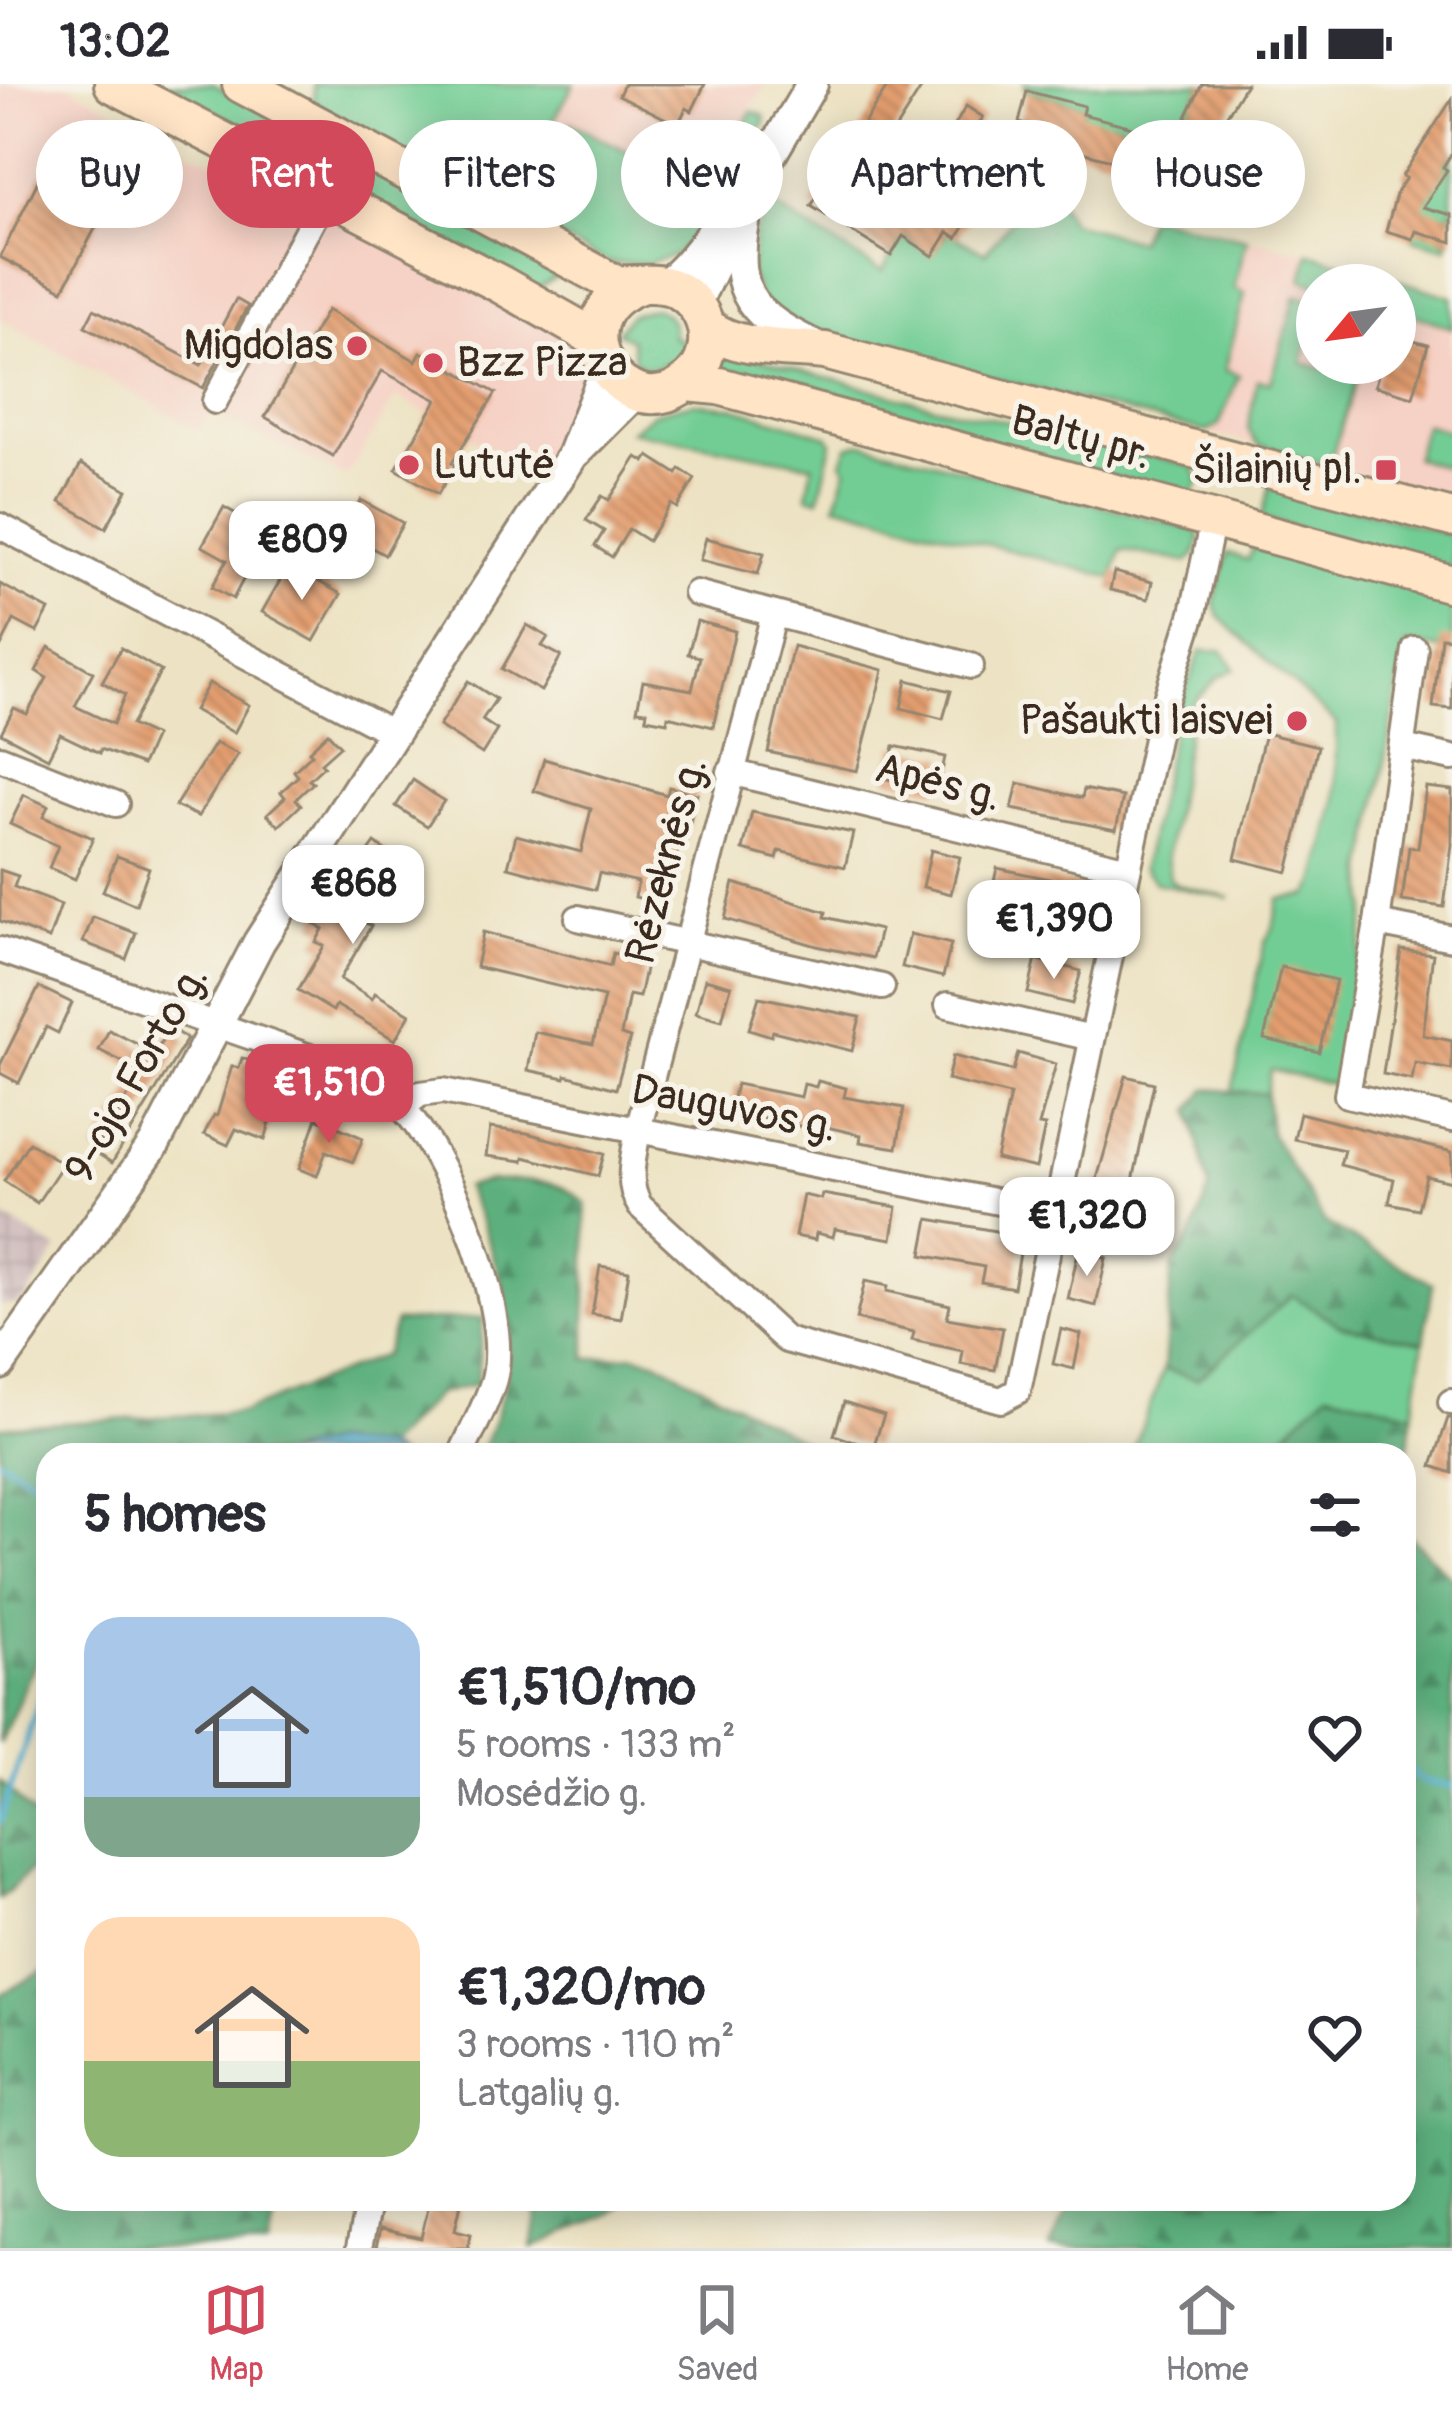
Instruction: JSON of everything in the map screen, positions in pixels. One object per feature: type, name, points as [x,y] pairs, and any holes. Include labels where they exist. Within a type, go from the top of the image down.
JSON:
[{"type":"main road","points":[[112,84],[207,132]]},
{"type":"main road","name":"Baltų pr.","points":[[241,84],[616,284],[676,300],[718,336],[742,343],[825,351],[1452,518]]},
{"type":"main road","points":[[284,107],[288,120]]},
{"type":"main road","points":[[375,220],[520,295],[602,355],[625,387],[636,392]]},
{"type":"main road","points":[[602,355],[609,305],[676,300],[703,363],[687,382]]},
{"type":"main road","name":"Baltų pr.","points":[[636,392],[668,392],[687,382],[719,386],[1452,584]]},
{"type":"main road","points":[[1213,520],[1226,460]]},
{"type":"street","points":[[783,133],[812,84]]},
{"type":"street","points":[[215,401],[308,228]]},
{"type":"street","points":[[676,300],[724,228]]},
{"type":"street","points":[[745,228],[740,256],[747,296],[772,325],[825,351]]},
{"type":"street","name":"9-ojo Forto g.","points":[[572,456],[602,355]]},
{"type":"street","name":"9-ojo Forto g.","points":[[0,1364],[155,1143],[259,942],[572,456],[636,392]]},
{"type":"street","points":[[1054,1213],[1161,716],[1193,613],[1213,520]]},
{"type":"street","points":[[0,526],[395,734]]},
{"type":"street","points":[[696,593],[971,666]]},
{"type":"street","name":"Rėzeknės g.","points":[[774,614],[638,1130],[630,1182],[640,1206],[786,1340],[1001,1400],[1018,1391],[1054,1213]]},
{"type":"street","points":[[1415,650],[1377,923],[1347,1095],[1452,1119]]},
{"type":"street","points":[[1402,747],[1452,758]]},
{"type":"street","points":[[0,758],[116,804]]},
{"type":"street","name":"Apės g.","points":[[730,772],[1128,869]]},
{"type":"street","points":[[578,918],[882,988]]},
{"type":"street","points":[[1377,923],[1452,938]]},
{"type":"street","points":[[0,950],[356,1073],[403,1107],[440,1163],[475,1243],[493,1306],[495,1376],[466,1443]]},
{"type":"street","points":[[948,1005],[1092,1038]]},
{"type":"street","name":"Dauguvos g.","points":[[403,1107],[420,1094],[443,1091],[1054,1213]]},
{"type":"street","points":[[359,2248],[366,2211]]},
{"type":"shaded area","points":[[0,84],[66,84],[132,120],[36,120],[36,228],[183,228],[183,148],[207,159],[207,228],[361,228],[567,335],[587,374],[584,399],[542,477],[396,396],[347,476],[210,411],[198,429],[0,319]]},
{"type":"shaded area","points":[[371,84],[766,84],[744,120],[621,120],[621,216],[597,204],[597,120],[439,120]]},
{"type":"shaded area","points":[[1087,227],[1138,241],[1144,228],[1201,228],[1345,264],[1296,264],[1296,384],[1416,384],[1416,286],[1452,297],[1452,501],[1257,445],[960,370],[1020,228]]},
{"type":"shaded area","points":[[643,228],[680,228],[671,243]]},
{"type":"shaded area","points":[[0,1214],[58,1250],[21,1304],[0,1305]]},
{"type":"green space","points":[[164,84],[213,84],[266,113],[268,120],[230,120]]},
{"type":"green space","points":[[314,84],[574,84],[554,120],[399,120],[399,153],[375,140],[375,120],[338,120],[314,107]]},
{"type":"green space","points":[[1024,84],[1202,84],[1186,117],[1192,120],[1081,119],[1084,106],[1027,91]]},
{"type":"green space","points":[[752,112],[765,120],[747,120]]},
{"type":"green space","points":[[597,136],[621,148],[621,228],[698,228],[675,255],[648,263],[611,263],[540,228],[597,228]]},
{"type":"green space","points":[[1452,153],[1452,215],[1446,214],[1440,238],[1448,241],[1446,248],[1413,239],[1421,203],[1446,170],[1443,167]]},
{"type":"green space","points":[[375,171],[399,184],[399,219],[375,206]]},
{"type":"green space","points":[[783,212],[882,272],[903,236],[932,255],[948,232],[985,253],[1005,228],[1087,227],[1138,241],[1144,228],[1200,228],[1247,239],[1234,288],[1245,293],[1225,370],[1239,375],[1219,425],[1206,432],[798,329],[763,304],[751,275],[755,230],[783,228]]},
{"type":"green space","points":[[417,228],[482,228],[564,272],[537,289]]},
{"type":"green space","points":[[1309,253],[1345,264],[1306,264]]},
{"type":"green space","points":[[1416,286],[1452,297],[1452,328],[1416,315]]},
{"type":"green space","points":[[1296,296],[1296,384],[1355,384],[1329,465],[1257,445],[1248,429],[1257,380],[1271,382]]},
{"type":"green space","points":[[653,308],[669,318],[673,337],[688,341],[674,361],[649,369],[634,360],[631,340],[617,332],[630,315]]},
{"type":"green space","points":[[715,347],[933,406],[1110,443],[1194,467],[1199,483],[1190,497],[708,369]]},
{"type":"green space","points":[[694,403],[732,407],[828,436],[832,442],[819,499],[807,496],[813,465],[631,431],[655,412]]},
{"type":"green space","points":[[1425,424],[1452,432],[1452,469],[1415,458]]},
{"type":"green space","points":[[862,443],[1196,530],[1200,539],[1187,562],[1121,550],[1113,578],[836,504],[847,469],[842,462],[848,446]]},
{"type":"green space","points":[[1270,485],[1452,535],[1452,570],[1261,519]]},
{"type":"green space","points":[[1253,547],[1452,600],[1452,650],[1406,644],[1365,871],[1367,907],[1341,1081],[1337,1085],[1271,1070],[1266,1094],[1232,1091],[1265,941],[1279,899],[1309,895],[1316,883],[1336,801],[1336,723],[1219,617],[1214,602],[1228,553],[1248,560]]},
{"type":"green space","points":[[1222,650],[1235,669],[1218,677],[1192,704],[1167,856],[1170,879],[1178,885],[1230,898],[1156,883],[1143,868],[1176,713],[1201,651]]},
{"type":"green space","points":[[1206,1089],[1266,1094],[1270,1132],[1325,1223],[1433,1284],[1424,1342],[1340,1325],[1292,1295],[1197,1379],[1164,1369],[1172,1265],[1192,1235],[1209,1190],[1191,1110]]},
{"type":"green space","points":[[489,1181],[553,1184],[586,1204],[586,1359],[634,1355],[655,1360],[807,1443],[484,1443],[504,1386],[507,1320],[493,1255],[465,1187]]},
{"type":"green space","points":[[1292,1295],[1340,1325],[1424,1342],[1413,1413],[1328,1392],[1275,1443],[1136,1443],[1164,1369],[1197,1379]]},
{"type":"green space","points":[[483,1318],[477,1384],[438,1394],[389,1443],[36,1443],[36,1661],[0,1744],[0,1427],[243,1412],[384,1355],[395,1322]]},
{"type":"green space","points":[[1328,1392],[1413,1413],[1409,1443],[1275,1443]]},
{"type":"green space","points":[[1416,1543],[1452,1578],[1452,2248],[1050,2248],[1067,2211],[1416,2211]]},
{"type":"green space","points":[[0,1781],[36,1818],[36,1866],[0,1899]]},
{"type":"green space","points":[[36,1976],[36,2211],[275,2211],[269,2248],[0,2248],[0,1995]]},
{"type":"green space","points":[[538,2211],[614,2211],[613,2212],[532,2248]]},
{"type":"building","points":[[624,84],[705,84],[692,111],[686,108],[680,120],[668,120],[619,95]]},
{"type":"building","points":[[889,84],[924,84],[901,120],[866,120]]},
{"type":"building","points":[[1202,84],[1246,84],[1224,120],[1186,117]]},
{"type":"building","points":[[1027,91],[1084,106],[1082,114],[1111,121],[1111,160],[1087,153],[1087,120],[1020,120]]},
{"type":"building","points":[[1452,99],[1452,153],[1443,167],[1447,170],[1423,207],[1452,215],[1452,242],[1416,231],[1413,239],[1386,231],[1397,191],[1406,178],[1402,176]]},
{"type":"building","points":[[966,106],[983,117],[981,120],[958,120]]},
{"type":"building","points":[[36,185],[36,228],[95,228],[63,290],[0,257]]},
{"type":"building","points":[[846,228],[964,228],[957,238],[948,232],[933,256],[903,236],[891,256]]},
{"type":"building","points":[[236,299],[248,306],[203,388],[85,326],[94,309],[201,365]]},
{"type":"building","points":[[327,310],[416,361],[421,352],[496,393],[438,494],[396,469],[437,400],[382,371],[333,456],[265,417]]},
{"type":"building","points":[[1416,342],[1428,345],[1413,397],[1375,386],[1416,384]]},
{"type":"building","points":[[649,456],[695,479],[677,508],[671,504],[648,541],[629,529],[612,557],[595,546],[604,531],[586,520],[602,496],[609,500],[637,457],[645,462]]},
{"type":"building","points":[[81,464],[127,490],[106,528],[60,502]]},
{"type":"building","points":[[361,500],[403,523],[385,555],[343,532]]},
{"type":"building","points":[[224,507],[268,532],[233,599],[212,587],[227,560],[202,546]]},
{"type":"building","points":[[706,538],[764,553],[758,574],[700,560]]},
{"type":"building","points":[[289,565],[341,594],[314,641],[262,612]]},
{"type":"building","points":[[1114,572],[1152,582],[1148,599],[1110,590]]},
{"type":"building","points":[[0,584],[49,610],[37,632],[14,620],[0,648]]},
{"type":"building","points":[[697,621],[735,631],[713,727],[668,716],[667,722],[646,718],[647,711],[637,710],[643,681],[692,690],[700,657],[688,654]]},
{"type":"building","points":[[527,625],[548,637],[542,646],[561,656],[541,691],[502,669]]},
{"type":"building","points":[[1441,637],[1452,638],[1452,709],[1433,707]]},
{"type":"building","points":[[793,646],[883,670],[857,771],[768,752]]},
{"type":"building","points":[[49,647],[93,672],[75,706],[113,724],[125,695],[102,682],[121,648],[161,671],[131,725],[155,736],[142,765],[101,749],[100,753],[60,734],[48,758],[1,733],[14,708],[27,714],[47,678],[36,671]]},
{"type":"building","points":[[907,680],[951,691],[943,719],[901,708]]},
{"type":"building","points":[[468,681],[496,699],[482,720],[497,730],[482,754],[439,726]]},
{"type":"building","points":[[209,683],[249,705],[234,733],[194,710]]},
{"type":"building","points":[[328,733],[340,746],[321,763],[324,766],[309,780],[313,783],[296,799],[301,805],[279,826],[267,814],[285,797],[281,792],[298,776],[294,771],[312,754],[309,751]]},
{"type":"building","points":[[1265,733],[1318,746],[1288,872],[1235,859]]},
{"type":"building","points":[[215,743],[238,754],[198,816],[175,806]]},
{"type":"building","points":[[894,746],[945,757],[938,790],[887,779]]},
{"type":"building","points":[[544,759],[667,795],[669,787],[697,794],[665,905],[635,897],[638,882],[599,873],[595,890],[508,867],[516,835],[581,852],[591,809],[534,791]]},
{"type":"building","points":[[413,780],[444,801],[427,826],[396,806]]},
{"type":"building","points":[[1018,783],[1082,798],[1084,789],[1123,797],[1116,830],[1012,809]]},
{"type":"building","points":[[1426,787],[1452,790],[1452,845],[1444,907],[1402,901],[1409,847],[1418,848]]},
{"type":"building","points":[[24,795],[48,806],[43,817],[93,838],[75,879],[49,868],[58,846],[10,824]]},
{"type":"building","points":[[752,812],[853,833],[845,867],[779,851],[777,859],[743,850]]},
{"type":"building","points":[[375,843],[401,862],[360,919],[371,926],[340,979],[410,1014],[395,1040],[336,1005],[333,1011],[298,990],[324,946],[316,942],[323,929],[314,924]]},
{"type":"building","points":[[931,850],[960,857],[951,894],[923,887]]},
{"type":"building","points":[[117,856],[149,868],[136,905],[103,891]]},
{"type":"building","points":[[997,868],[1103,890],[1095,923],[990,900]]},
{"type":"building","points":[[0,870],[18,876],[14,887],[61,905],[49,939],[0,921]]},
{"type":"building","points":[[734,883],[826,912],[825,917],[880,930],[873,958],[725,919]]},
{"type":"building","points":[[93,917],[136,933],[126,959],[83,942]]},
{"type":"building","points":[[483,932],[610,966],[613,953],[647,960],[639,997],[629,995],[621,1035],[630,1038],[616,1089],[528,1070],[535,1032],[593,1044],[604,997],[476,967]]},
{"type":"building","points":[[910,934],[951,944],[943,977],[902,967]]},
{"type":"building","points":[[1401,950],[1433,954],[1423,1035],[1452,1041],[1452,1070],[1415,1063],[1412,1080],[1383,1074]]},
{"type":"building","points":[[1036,959],[1081,971],[1072,1004],[1028,993]]},
{"type":"building","points":[[1281,967],[1336,980],[1319,1052],[1264,1039]]},
{"type":"building","points":[[705,979],[731,986],[722,1020],[696,1013]]},
{"type":"building","points":[[39,987],[72,1003],[58,1033],[46,1027],[19,1083],[0,1073],[0,1065]]},
{"type":"building","points":[[759,997],[860,1017],[852,1051],[749,1029]]},
{"type":"building","points":[[170,1028],[187,1039],[112,1163],[94,1151],[143,1072],[99,1050],[109,1030],[155,1053]]},
{"type":"building","points":[[1018,1053],[1056,1064],[1039,1125],[1045,1126],[1036,1168],[996,1159],[1010,1095],[947,1080],[953,1056],[1013,1071]]},
{"type":"building","points":[[242,1058],[298,1074],[291,1097],[278,1094],[265,1140],[236,1129],[228,1145],[204,1134],[217,1116],[232,1066],[239,1068]]},
{"type":"building","points":[[1126,1076],[1154,1083],[1130,1195],[1095,1186]]},
{"type":"building","points":[[818,1081],[846,1088],[844,1097],[904,1108],[897,1148],[860,1142],[861,1135],[814,1124],[813,1129],[730,1111],[736,1084],[801,1097],[804,1084],[816,1087]]},
{"type":"building","points":[[1300,1113],[1452,1152],[1452,1182],[1426,1176],[1418,1209],[1389,1203],[1394,1179],[1340,1165],[1344,1150],[1294,1139]]},
{"type":"building","points":[[317,1118],[363,1138],[353,1162],[326,1151],[317,1176],[299,1169]]},
{"type":"building","points":[[490,1128],[604,1154],[598,1176],[524,1157],[523,1161],[486,1156]]},
{"type":"building","points":[[29,1142],[63,1164],[37,1203],[4,1181]]},
{"type":"building","points":[[822,1194],[897,1207],[892,1239],[835,1229],[833,1237],[795,1236],[803,1195],[821,1199]]},
{"type":"building","points":[[929,1219],[1023,1236],[1014,1288],[981,1282],[984,1267],[922,1255]]},
{"type":"building","points":[[1078,1252],[1106,1258],[1096,1306],[1068,1299]]},
{"type":"building","points":[[600,1266],[629,1271],[621,1319],[592,1314]]},
{"type":"building","points":[[865,1281],[888,1286],[887,1291],[950,1305],[947,1318],[1003,1328],[995,1370],[961,1364],[963,1351],[912,1340],[914,1332],[856,1319]]},
{"type":"building","points":[[1061,1329],[1081,1334],[1074,1369],[1053,1364]]},
{"type":"building","points":[[844,1402],[884,1415],[875,1443],[834,1435]]},
{"type":"building","points":[[1448,1418],[1452,1418],[1452,1473],[1432,1466]]},
{"type":"building","points":[[427,2211],[459,2211],[455,2230],[471,2234],[468,2248],[376,2248],[380,2229],[421,2238]]},
{"type":"waterway","points":[[0,1460],[36,1481]]},
{"type":"waterway","points":[[0,1821],[36,1712]]},
{"type":"waterway","points":[[1416,1776],[1452,1786]]},
{"type":"place","name":"Migdolas","points":[[357,346]]},
{"type":"place","name":"Bzz Pizza","points":[[433,363]]},
{"type":"place","name":"Lututė","points":[[409,465]]},
{"type":"place","name":"Šilainių pl.","points":[[1386,470]]},
{"type":"place","name":"Pašaukti laisvei","points":[[1297,721]]}]
